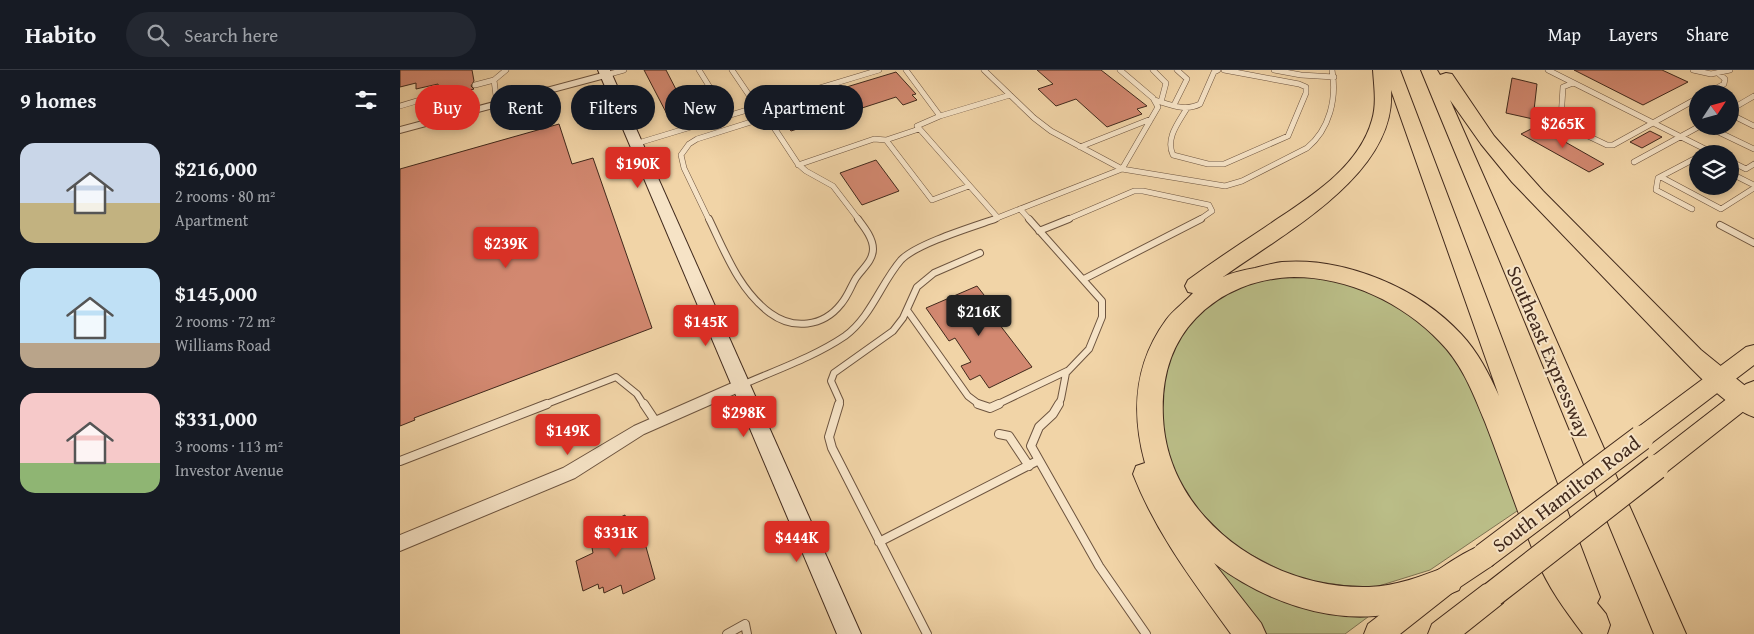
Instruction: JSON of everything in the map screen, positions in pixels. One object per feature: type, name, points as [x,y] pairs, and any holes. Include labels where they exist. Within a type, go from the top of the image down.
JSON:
[{"type":"highway","points":[[1250,634],[1174,531],[1152,490],[1138,445],[1134,404],[1135,384],[1145,351],[1153,336],[1162,321],[1180,300],[1210,275],[1315,202],[1349,173],[1361,159],[1380,120],[1384,101],[1381,70]]},
{"type":"highway","points":[[1392,70],[1597,629]]},
{"type":"highway","name":"Southeast Expressway","points":[[1429,70],[1670,634]]},
{"type":"highway","points":[[1442,70],[1456,96],[1488,142],[1520,179],[1693,356],[1718,379],[1750,398]]},
{"type":"highway","points":[[1448,580],[1410,596],[1393,600],[1348,602],[1312,596],[1257,575],[1232,560],[1199,532],[1183,512],[1168,487],[1157,461],[1148,412],[1154,366],[1172,329],[1190,308],[1213,290],[1240,278],[1271,271],[1298,270],[1326,273],[1366,284],[1394,296],[1427,317],[1452,340],[1473,368],[1504,437],[1552,562],[1565,585],[1597,629]]},
{"type":"main road","points":[[605,73],[849,634]]},
{"type":"main road","name":"South Hamilton Road","points":[[1378,634],[1754,353]]},
{"type":"main road","name":"South Hamilton Road","points":[[1442,634],[1656,468],[1750,398]]},
{"type":"street","points":[[561,86],[605,73]]},
{"type":"street","points":[[400,130],[490,106]]},
{"type":"street","points":[[400,543],[569,473],[639,430],[741,385]]},
{"type":"lane","points":[[475,85],[494,80],[506,70]]},
{"type":"lane","points":[[605,73],[624,70]]},
{"type":"lane","points":[[700,70],[709,85]]},
{"type":"lane","points":[[732,70],[744,88]]},
{"type":"lane","points":[[829,85],[879,70]]},
{"type":"lane","points":[[906,70],[940,116]]},
{"type":"lane","points":[[984,70],[1051,131],[1122,169],[1226,186],[1242,181],[1315,142],[1333,102],[1334,77],[1332,70]]},
{"type":"lane","points":[[741,385],[813,354],[846,335],[867,312],[902,259],[919,248],[1122,169],[1158,107],[1154,100],[1120,70]]},
{"type":"lane","points":[[1153,70],[1166,83],[1161,102]]},
{"type":"lane","points":[[1174,105],[1187,79],[1177,70]]},
{"type":"lane","points":[[1154,100],[1187,108],[1196,107],[1200,104],[1214,72],[1218,70]]},
{"type":"lane","points":[[1187,108],[1169,143],[1169,150],[1173,154],[1208,164],[1224,164],[1288,136],[1306,93],[1306,88],[1299,84],[1224,70]]},
{"type":"lane","points":[[1274,70],[1301,75],[1334,77]]},
{"type":"lane","points":[[1548,70],[1653,122],[1694,145]]},
{"type":"lane","points":[[1693,70],[1718,73],[1730,70]]},
{"type":"lane","points":[[1718,73],[1725,79],[1722,85]]},
{"type":"lane","points":[[494,80],[495,85]]},
{"type":"lane","points":[[1574,83],[1563,87],[1561,119],[1569,127],[1600,143],[1613,145],[1689,103]]},
{"type":"lane","points":[[998,218],[917,126],[940,116],[1010,94]]},
{"type":"lane","points":[[1739,105],[1754,96]]},
{"type":"lane","points":[[400,106],[415,102]]},
{"type":"lane","points":[[1739,118],[1754,126]]},
{"type":"lane","points":[[1080,147],[1151,119]]},
{"type":"lane","points":[[744,124],[697,139],[689,144],[681,155],[684,168],[733,268],[745,288],[766,310],[781,320],[794,326],[807,326],[837,310],[874,252],[872,240],[840,193],[832,185],[810,174],[798,165],[775,130]]},
{"type":"lane","points":[[798,165],[874,139],[886,140],[919,129]]},
{"type":"lane","points":[[635,144],[679,130]]},
{"type":"lane","points":[[1634,162],[1689,132]]},
{"type":"lane","points":[[1725,135],[1754,149]]},
{"type":"lane","points":[[886,140],[932,200],[970,186]]},
{"type":"lane","points":[[1689,162],[1661,177],[1657,183],[1656,190],[1692,209]]},
{"type":"lane","points":[[1746,169],[1754,164]]},
{"type":"lane","points":[[1739,166],[1754,173]]},
{"type":"lane","points":[[1661,177],[1721,209],[1754,186],[1739,178]]},
{"type":"lane","points":[[1039,231],[1143,190],[1209,205],[1212,210],[1208,215],[1084,279]]},
{"type":"lane","points":[[907,310],[968,396],[978,405],[990,408],[1068,371],[1089,349],[1102,317],[1102,301],[1020,209]]},
{"type":"lane","points":[[1720,225],[1754,243]]},
{"type":"lane","points":[[927,634],[832,448],[829,438],[840,402],[831,381],[834,374],[893,331],[907,310],[917,287],[934,273],[980,253]]},
{"type":"lane","points":[[1068,371],[1061,399],[1053,414],[1039,427],[1031,446],[1083,539],[1126,608],[1146,634]]},
{"type":"lane","points":[[400,461],[616,377],[637,394],[656,422]]},
{"type":"lane","points":[[999,434],[1009,436],[1029,466]]},
{"type":"lane","points":[[879,542],[1039,460]]},
{"type":"lane","points":[[727,634],[745,624],[747,634]]},
{"type":"green space","points":[[1299,275],[1352,284],[1406,307],[1457,354],[1490,429],[1520,509],[1430,570],[1369,589],[1298,579],[1236,547],[1187,498],[1164,456],[1162,396],[1170,352],[1186,318],[1219,293],[1260,279]]},
{"type":"green space","points":[[1200,556],[1376,611],[1345,634],[1261,634]]},
{"type":"building","points":[[400,70],[472,70],[474,81],[472,85],[416,85],[416,83],[400,87]]},
{"type":"building","points":[[644,70],[666,70],[674,85],[665,85],[665,110],[655,91],[655,85],[652,85]]},
{"type":"building","points":[[1037,70],[1101,70],[1147,106],[1137,109],[1142,114],[1107,127],[1076,99],[1056,106],[1038,89],[1053,84]]},
{"type":"building","points":[[1574,70],[1662,70],[1688,82],[1643,105]]},
{"type":"building","points":[[896,72],[916,94],[912,95],[917,100],[903,105],[896,97],[863,108],[863,85],[853,85]]},
{"type":"building","points":[[1512,78],[1537,84],[1533,119],[1506,113]]},
{"type":"building","points":[[1537,126],[1604,164],[1589,172],[1521,134]]},
{"type":"building","points":[[538,130],[561,130],[572,164],[593,158],[652,328],[414,418],[415,420],[400,426],[400,169]]},
{"type":"building","points":[[1650,131],[1662,137],[1642,148],[1630,142]]},
{"type":"building","points":[[876,160],[899,191],[862,205],[840,173]]},
{"type":"building","points":[[977,286],[1002,318],[996,320],[1032,367],[989,388],[980,375],[970,380],[961,366],[971,362],[955,338],[949,341],[926,308]]},
{"type":"building","points":[[625,515],[628,527],[639,522],[655,579],[623,594],[621,585],[604,593],[603,587],[599,589],[598,584],[583,591],[576,561],[593,553],[589,532]]}]
